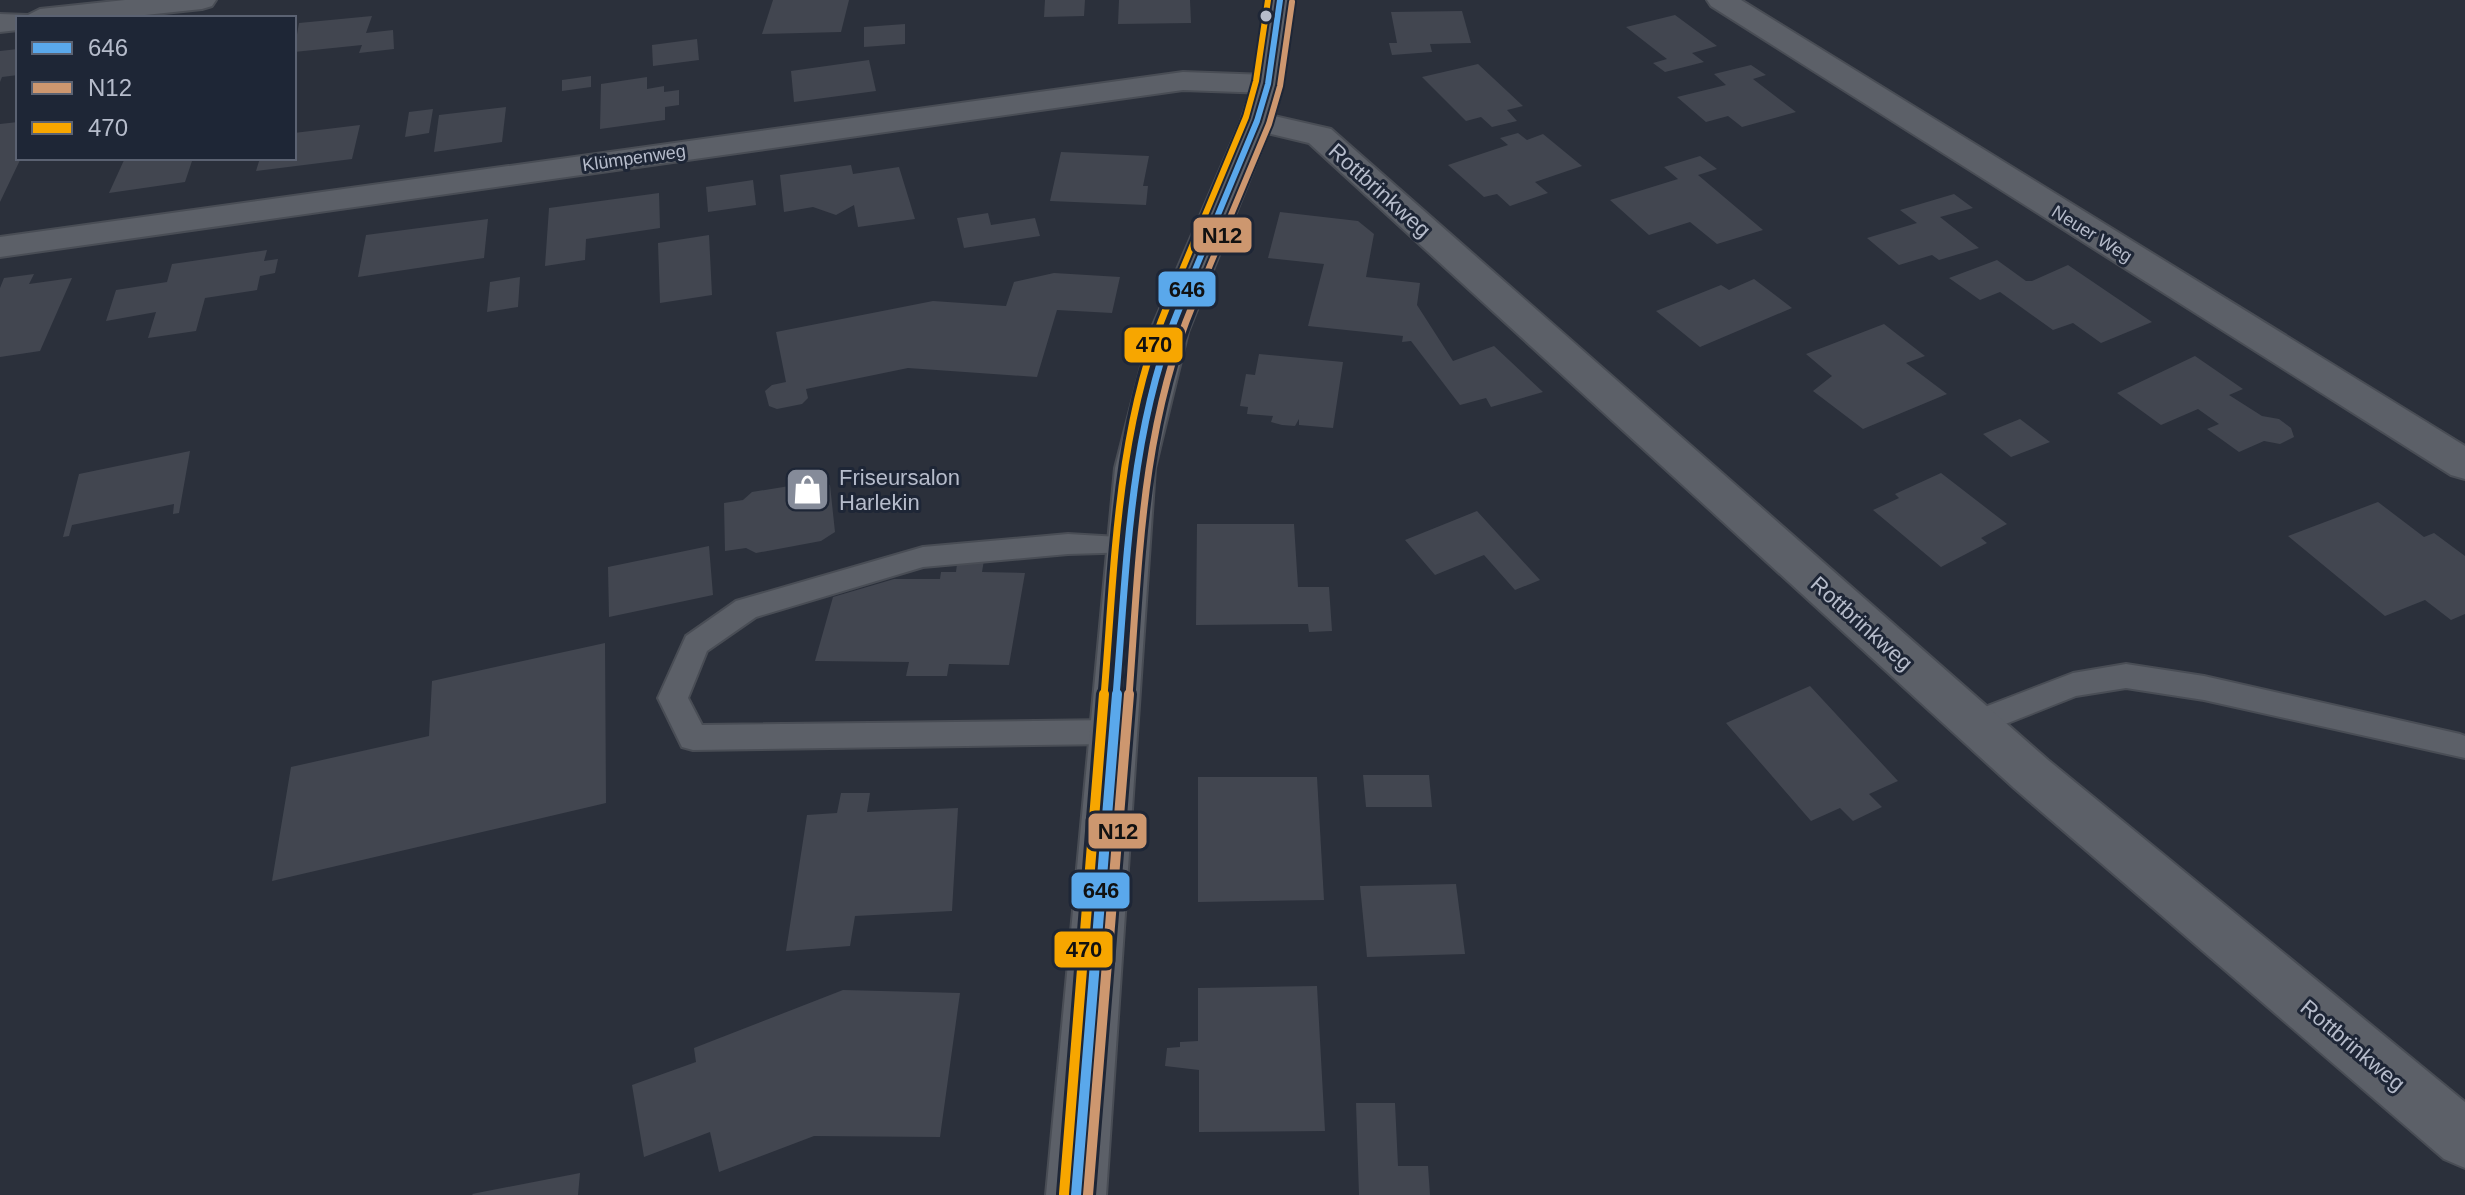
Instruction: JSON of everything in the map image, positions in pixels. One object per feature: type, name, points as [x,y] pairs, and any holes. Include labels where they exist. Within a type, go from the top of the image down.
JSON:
[{"type":"street","points":[[58,16],[202,0]]},
{"type":"street","points":[[1076,1195],[1126,545],[1135,468],[1169,332],[1262,102],[1280,0]]},
{"type":"street","name":"Neuer Weg","points":[[1721,0],[2465,465]]},
{"type":"street","name":"Klümpenweg","points":[[0,247],[1183,81],[1262,102]]},
{"type":"street","name":"Rottbrinkweg","points":[[1262,102],[1320,136],[1975,724],[2465,1139]]},
{"type":"lane","points":[[1111,732],[693,738],[673,698],[696,644],[746,609],[923,557],[1068,544],[1126,545]]},
{"type":"lane","points":[[1975,724],[2073,685],[2126,676],[2204,688],[2460,747]]},
{"type":"building","points":[[773,0],[849,0],[841,32],[762,34]]},
{"type":"building","points":[[1045,0],[1085,0],[1084,16],[1044,17]]},
{"type":"building","points":[[1119,0],[1190,0],[1191,23],[1118,24]]},
{"type":"building","points":[[1462,11],[1471,43],[1430,44],[1432,52],[1392,55],[1389,43],[1397,43],[1391,12]]},
{"type":"building","points":[[1675,15],[1717,46],[1692,53],[1704,62],[1665,72],[1653,63],[1667,59],[1626,27]]},
{"type":"building","points":[[372,16],[366,33],[393,30],[394,49],[359,53],[362,45],[296,52],[299,23]]},
{"type":"building","points":[[905,24],[905,44],[864,47],[864,27]]},
{"type":"building","points":[[697,39],[699,60],[653,66],[652,45]]},
{"type":"building","points":[[16,49],[16,75],[2,77],[0,82],[0,51]]},
{"type":"building","points":[[869,60],[876,91],[794,102],[791,71]]},
{"type":"building","points":[[1478,64],[1523,106],[1507,110],[1517,121],[1492,127],[1481,117],[1466,121],[1422,77]]},
{"type":"building","points":[[1751,65],[1766,75],[1753,79],[1796,112],[1742,127],[1728,116],[1706,122],[1677,97],[1726,85],[1714,74]]},
{"type":"building","points":[[591,76],[591,87],[562,91],[562,80]]},
{"type":"building","points":[[647,77],[647,89],[664,86],[664,92],[679,90],[679,105],[665,107],[665,120],[600,129],[601,84]]},
{"type":"building","points":[[506,107],[502,142],[434,152],[439,115]]},
{"type":"building","points":[[433,109],[429,133],[405,137],[409,112]]},
{"type":"building","points":[[16,122],[16,160],[20,160],[0,202],[0,124]]},
{"type":"building","points":[[360,125],[352,159],[256,171],[259,160],[296,160],[296,133]]},
{"type":"building","points":[[1518,133],[1527,140],[1543,134],[1582,166],[1535,182],[1548,193],[1510,206],[1497,194],[1484,197],[1448,165],[1508,145],[1500,138]]},
{"type":"building","points":[[1061,152],[1149,156],[1143,186],[1148,186],[1146,205],[1050,201]]},
{"type":"building","points":[[1700,156],[1717,169],[1698,175],[1763,230],[1717,244],[1690,222],[1649,235],[1610,200],[1678,179],[1664,167]]},
{"type":"building","points":[[124,160],[192,160],[185,182],[109,193]]},
{"type":"building","points":[[851,165],[853,174],[899,167],[915,219],[858,227],[854,205],[836,215],[813,207],[784,212],[780,175]]},
{"type":"building","points":[[753,180],[756,205],[708,212],[706,187]]},
{"type":"building","points":[[659,193],[660,228],[586,239],[585,260],[545,266],[549,208]]},
{"type":"building","points":[[1954,194],[1973,208],[1940,217],[1979,248],[1939,260],[1932,255],[1899,265],[1867,238],[1917,223],[1900,210]]},
{"type":"building","points":[[1280,212],[1358,221],[1374,234],[1366,277],[1420,283],[1417,305],[1453,361],[1494,346],[1543,392],[1491,407],[1486,398],[1460,405],[1411,341],[1402,342],[1403,336],[1308,326],[1324,264],[1268,258]]},
{"type":"building","points":[[988,213],[991,225],[1035,218],[1040,236],[964,248],[957,218]]},
{"type":"building","points":[[488,219],[484,258],[358,277],[366,235]]},
{"type":"building","points":[[709,235],[712,295],[660,303],[658,243]]},
{"type":"building","points":[[267,250],[264,261],[278,259],[275,273],[260,276],[257,290],[205,298],[196,331],[148,338],[156,312],[106,321],[116,290],[167,282],[172,264]]},
{"type":"building","points":[[1997,260],[2026,281],[2068,265],[2152,322],[2101,343],[2073,323],[2053,330],[2000,292],[1980,300],[1949,278]]},
{"type":"building","points":[[1054,273],[1120,277],[1112,313],[1057,310],[1037,377],[908,368],[806,389],[808,398],[802,404],[777,409],[769,406],[765,391],[772,385],[786,382],[776,332],[933,301],[1006,306],[1014,282]]},
{"type":"building","points":[[34,274],[29,284],[72,278],[40,351],[0,357],[0,288],[4,278]]},
{"type":"building","points":[[520,277],[518,307],[487,312],[490,282]]},
{"type":"building","points":[[1754,279],[1792,308],[1700,347],[1656,311],[1721,285],[1729,290]]},
{"type":"building","points":[[1884,324],[1925,356],[1906,363],[1947,394],[1863,429],[1813,391],[1832,376],[1806,354]]},
{"type":"building","points":[[1259,354],[1343,362],[1333,428],[1299,425],[1299,419],[1295,426],[1282,425],[1271,422],[1273,416],[1247,414],[1248,407],[1240,406],[1246,374],[1255,375]]},
{"type":"building","points":[[2195,356],[2243,389],[2229,395],[2262,416],[2279,419],[2291,428],[2294,437],[2280,444],[2264,441],[2239,452],[2207,429],[2219,424],[2198,409],[2161,425],[2117,393]]},
{"type":"building","points":[[2020,419],[2050,442],[2011,457],[1983,434]]},
{"type":"building","points":[[190,451],[179,513],[173,514],[174,504],[72,525],[69,536],[63,537],[79,474]]},
{"type":"building","points":[[1941,473],[2007,524],[1981,538],[1987,543],[1941,567],[1873,510],[1899,498],[1895,494]]},
{"type":"building","points":[[820,481],[830,485],[835,532],[821,541],[756,553],[746,548],[725,551],[724,503],[743,500],[752,492]]},
{"type":"building","points":[[2378,502],[2424,537],[2434,533],[2465,556],[2465,614],[2451,620],[2425,600],[2385,616],[2288,536]]},
{"type":"building","points":[[1477,511],[1540,580],[1515,590],[1484,555],[1435,575],[1405,540]]},
{"type":"building","points":[[1197,524],[1294,524],[1298,587],[1329,587],[1332,631],[1309,632],[1308,624],[1196,625]]},
{"type":"building","points":[[709,546],[713,595],[609,617],[608,567]]},
{"type":"building","points":[[984,560],[982,572],[1025,573],[1009,665],[949,664],[947,676],[906,676],[909,662],[815,661],[833,597],[894,579],[940,579],[941,572],[956,572],[957,564]]},
{"type":"building","points":[[605,643],[606,803],[272,881],[291,767],[429,736],[432,681]]},
{"type":"building","points":[[1810,686],[1898,781],[1869,794],[1882,807],[1853,821],[1840,808],[1811,821],[1726,723]]},
{"type":"building","points":[[1363,775],[1429,775],[1432,807],[1366,807]]},
{"type":"building","points":[[1198,777],[1317,777],[1324,900],[1198,902]]},
{"type":"building","points":[[841,793],[870,793],[867,812],[958,808],[952,911],[855,916],[850,946],[786,951],[807,815],[837,813]]},
{"type":"building","points":[[1456,884],[1465,954],[1367,957],[1360,886]]},
{"type":"building","points":[[1317,986],[1325,1131],[1199,1132],[1199,1070],[1165,1066],[1167,1048],[1180,1047],[1180,1042],[1198,1041],[1198,988]]},
{"type":"building","points":[[843,990],[960,993],[940,1137],[814,1136],[719,1172],[710,1132],[644,1157],[632,1085],[696,1062],[694,1048]]},
{"type":"building","points":[[1356,1103],[1395,1103],[1398,1166],[1428,1166],[1430,1195],[1359,1195]]},
{"type":"building","points":[[580,1173],[578,1195],[472,1194]]},
{"type":"transit line","name":"470","points":[[1064,1194],[1123,466],[1158,328],[1246,117],[1256,81],[1268,0]]},
{"type":"transit line","name":"646","points":[[1076,1195],[1135,468],[1169,332],[1257,121],[1268,84],[1280,0]]},
{"type":"transit line","name":"N12","points":[[1088,1195],[1147,470],[1180,336],[1269,124],[1280,86],[1292,2]]},
{"type":"place","name":"Friseursalon Harlekin","points":[[808,490]]}]
